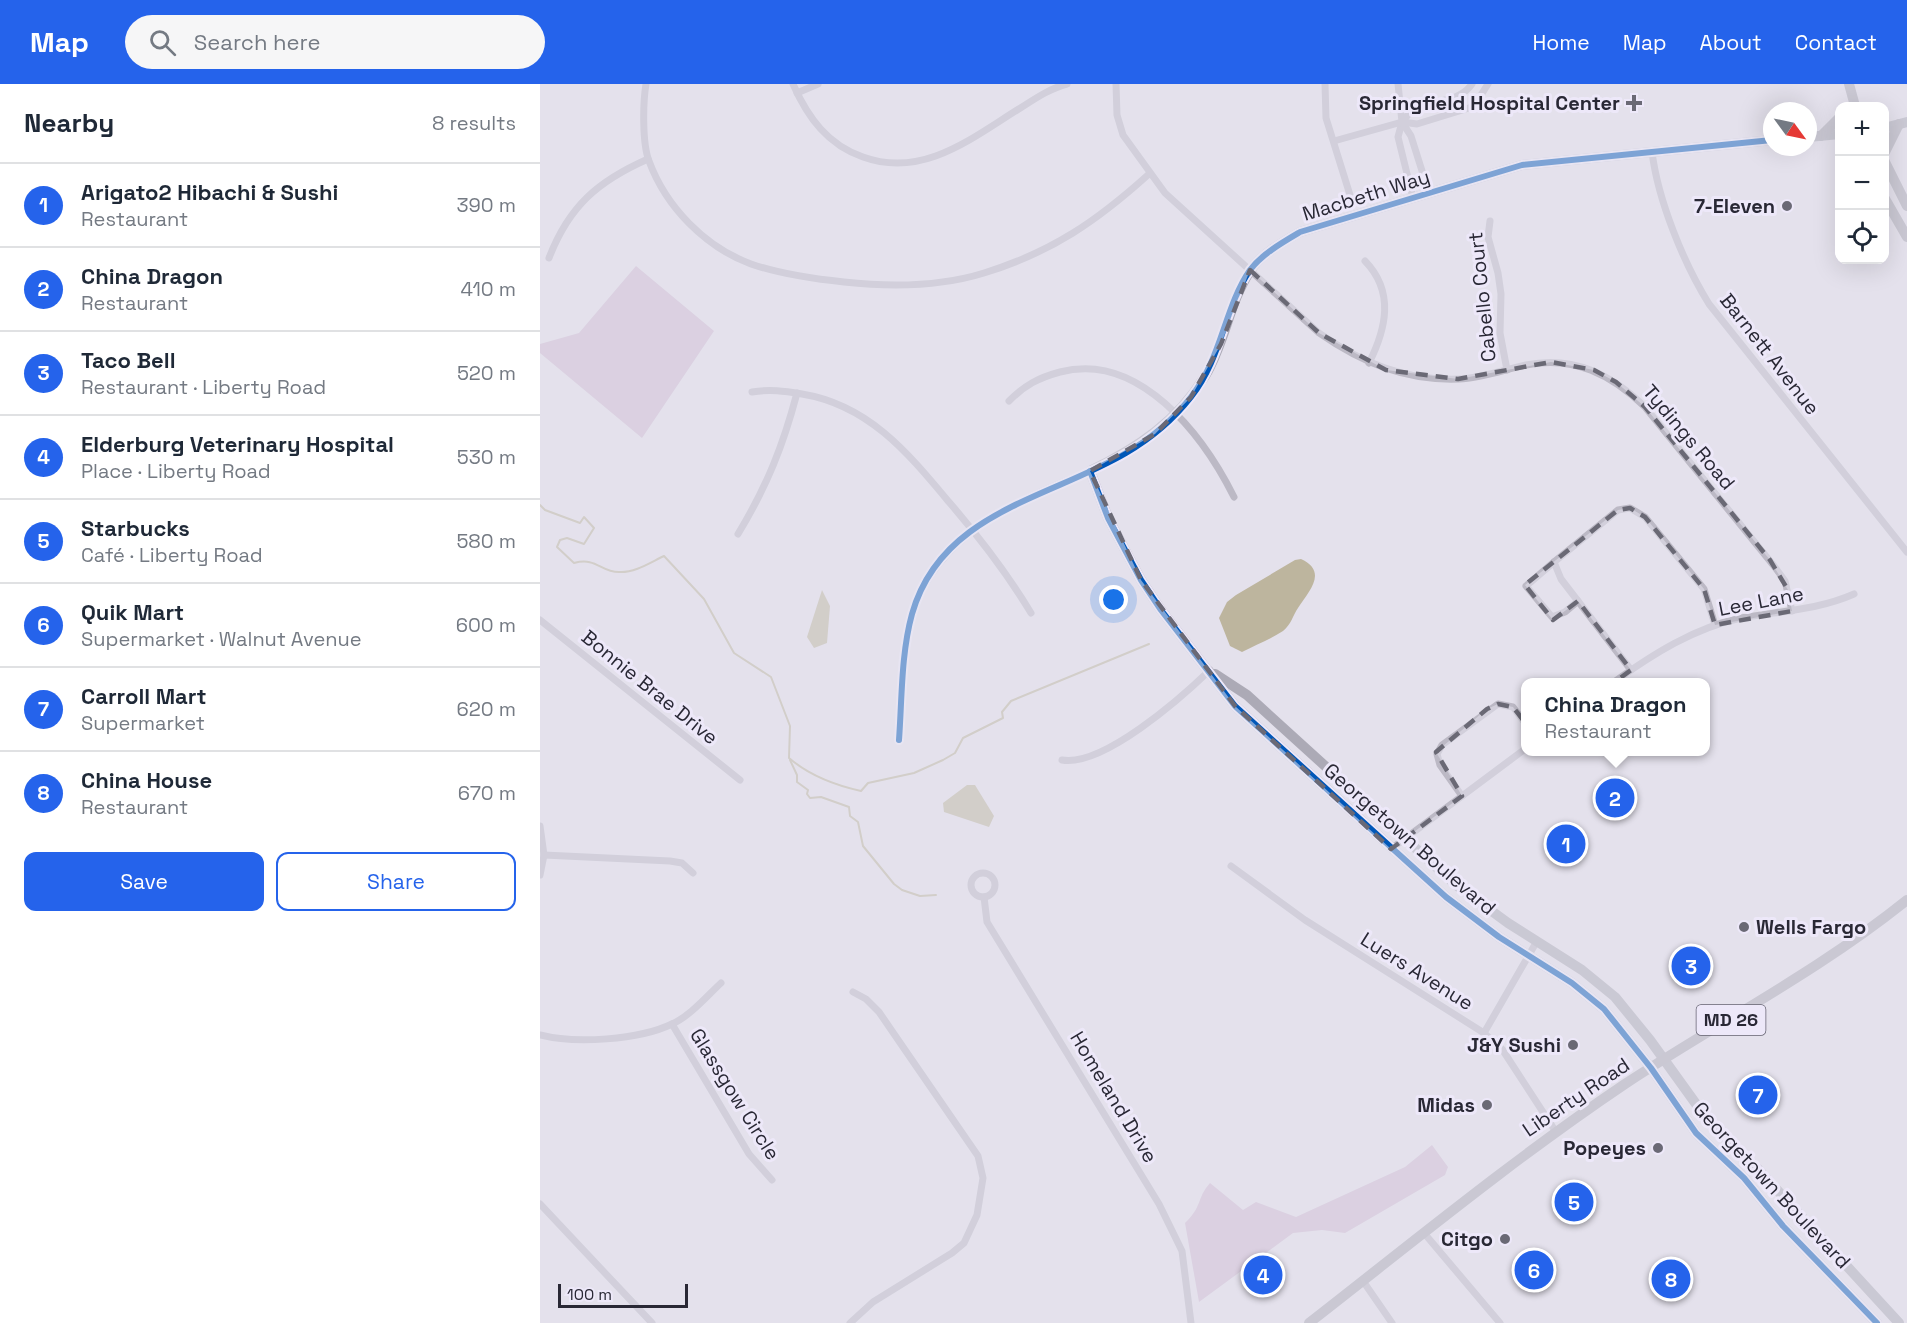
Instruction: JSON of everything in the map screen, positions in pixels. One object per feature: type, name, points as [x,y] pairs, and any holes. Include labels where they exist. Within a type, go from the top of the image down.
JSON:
[{"type":"main road","points":[[1849,84],[1852,102]]},
{"type":"main road","points":[[1821,136],[1835,121]]},
{"type":"main road","points":[[1889,146],[1903,123]]},
{"type":"main road","points":[[1889,170],[1907,206]]},
{"type":"main road","points":[[1889,206],[1907,237]]},
{"type":"main road","name":"Liberty Road","points":[[1309,1323],[1556,1132],[1664,1059],[1788,985],[1907,900]]},
{"type":"street","points":[[646,84],[644,97],[648,159],[675,208],[688,222],[723,250],[751,264],[828,281],[885,286],[945,281],[981,274],[1020,261],[1094,221],[1149,174]]},
{"type":"street","points":[[793,84],[816,126],[839,146],[869,160],[904,164],[933,159],[1040,96],[1067,84]]},
{"type":"street","points":[[797,93],[818,84]]},
{"type":"street","name":"Tydings Road","points":[[1116,84],[1120,128],[1149,174],[1175,204],[1318,333],[1369,363],[1414,377],[1476,377],[1527,365],[1563,363],[1594,370],[1627,390],[1645,407],[1774,566],[1785,581],[1792,611]]},
{"type":"street","points":[[1325,84],[1326,118],[1350,195]]},
{"type":"street","points":[[1398,84],[1402,122],[1398,137],[1413,198]]},
{"type":"street","points":[[1402,122],[1414,109],[1455,98],[1468,90],[1472,84]]},
{"type":"street","points":[[1334,141],[1402,122],[1417,124],[1469,108],[1476,103],[1488,84]]},
{"type":"street","points":[[1402,122],[1411,136],[1429,193]]},
{"type":"street","points":[[1817,136],[1835,134]]},
{"type":"street","name":"Macbeth Way","points":[[899,740],[907,636],[913,612],[933,572],[973,529],[996,513],[1090,471],[1145,441],[1174,415],[1191,398],[1206,375],[1250,270],[1281,243],[1300,232],[1522,165],[1763,141]]},
{"type":"street","name":"Barnett Avenue","points":[[1652,152],[1655,176],[1680,244],[1698,286],[1709,304],[1907,552]]},
{"type":"street","points":[[549,258],[563,225],[604,180],[648,159]]},
{"type":"street","name":"Cabello Court","points":[[1490,221],[1488,237],[1500,283],[1500,333],[1507,370]]},
{"type":"street","points":[[1365,261],[1378,279],[1386,314],[1378,344],[1369,363]]},
{"type":"street","points":[[1009,401],[1029,382],[1068,370],[1087,368],[1119,374],[1131,380],[1174,415],[1212,458],[1234,497]]},
{"type":"street","points":[[752,392],[779,390],[822,397],[875,423],[912,458],[973,529],[1007,574],[1031,613]]},
{"type":"street","points":[[738,534],[776,463],[797,393]]},
{"type":"street","name":"Georgetown Boulevard","points":[[1090,471],[1108,518],[1141,580],[1235,706],[1391,849],[1463,911],[1590,997],[1617,1024],[1696,1132],[1743,1178],[1783,1226],[1877,1323]]},
{"type":"street","points":[[1578,601],[1557,617],[1552,617],[1526,586],[1618,510],[1636,510],[1704,589],[1714,625]]},
{"type":"street","points":[[1554,562],[1561,579],[1631,670]]},
{"type":"street","name":"Lee Lane","points":[[1620,678],[1678,640],[1714,625],[1823,606],[1854,594]]},
{"type":"street","name":"Bonnie Brae Drive","points":[[540,620],[740,780]]},
{"type":"street","points":[[1062,760],[1083,759],[1120,740],[1177,700],[1210,670]]},
{"type":"street","name":"Georgetown Boulevard","points":[[1210,670],[1246,695],[1404,839],[1482,905],[1582,970],[1615,997],[1664,1059],[1709,1122],[1756,1167],[1899,1323]]},
{"type":"street","points":[[1462,796],[1440,765],[1437,754],[1442,745],[1498,704],[1513,707],[1521,718]]},
{"type":"street","points":[[1391,849],[1521,752]]},
{"type":"street","points":[[540,826],[544,855],[540,875]]},
{"type":"street","points":[[544,855],[670,861],[682,864],[693,873]]},
{"type":"street","name":"Luers Avenue","points":[[1231,866],[1305,920],[1484,1033],[1502,1048],[1556,1132]]},
{"type":"street","name":"Homeland Drive","points":[[984,897],[987,922],[1159,1204],[1182,1251],[1191,1323]]},
{"type":"street","points":[[1484,1033],[1537,941]]},
{"type":"street","points":[[540,1035],[581,1039],[606,1038],[635,1034],[672,1024],[721,983]]},
{"type":"street","points":[[850,1323],[873,1302],[952,1253],[964,1243],[977,1215],[983,1178],[978,1156],[879,1012],[866,999],[853,992]]},
{"type":"street","name":"Glassgow Circle","points":[[672,1024],[749,1154],[772,1180]]},
{"type":"street","points":[[540,1204],[652,1323]]},
{"type":"street","points":[[1424,1233],[1500,1323]]},
{"type":"street","points":[[1363,1281],[1392,1323]]},
{"type":"highlighted area","points":[[1250,270],[1319,333],[1386,370],[1458,379],[1551,362],[1594,370],[1616,382],[1645,407],[1770,560],[1788,590],[1792,611],[1715,625],[1704,589],[1645,517],[1630,508],[1618,510],[1525,585],[1553,620],[1578,601],[1631,670],[1538,739],[1513,707],[1498,704],[1487,709],[1436,752],[1462,796],[1391,849],[1235,706],[1141,580],[1090,471],[1155,434],[1191,397],[1221,344]]},
{"type":"shaded area","points":[[636,266],[714,331],[642,438],[540,353],[540,344],[579,333]]},
{"type":"shaded area","points":[[1301,559],[1314,570],[1314,582],[1288,626],[1278,634],[1242,652],[1230,646],[1219,618],[1227,602],[1295,560]]},
{"type":"shaded area","points":[[822,590],[830,606],[827,643],[814,648],[807,637]]},
{"type":"shaded area","points":[[967,785],[975,785],[994,816],[989,827],[944,812],[943,803]]},
{"type":"shaded area","points":[[1432,1145],[1448,1167],[1445,1175],[1345,1233],[1322,1230],[1293,1233],[1199,1302],[1185,1223],[1195,1212],[1210,1183],[1243,1210],[1256,1202],[1296,1217],[1405,1167]]},
{"type":"waterway","points":[[540,505],[545,510],[580,523],[584,517],[594,528],[584,544],[567,538],[560,540],[557,547],[574,563],[588,562],[607,570],[625,572],[643,567],[664,556],[704,599],[734,653],[771,677],[790,726],[789,758],[805,770],[823,779],[861,791],[868,783],[914,773],[955,753],[963,738],[1003,718],[1002,712],[1011,701],[1149,644]]},
{"type":"waterway","points":[[790,760],[797,775],[797,782],[808,790],[807,794],[810,798],[821,797],[849,807],[850,816],[858,822],[863,846],[894,884],[902,890],[920,896],[936,895]]},
{"type":"cycle path","points":[[899,740],[908,629],[926,580],[947,552],[972,530],[1001,512],[1126,453],[1144,442],[1169,421],[1191,397],[1210,366],[1234,300],[1250,270],[1273,249],[1300,232],[1522,165],[1763,141]]},
{"type":"cycle path","points":[[1090,471],[1108,518],[1141,580],[1161,610],[1235,706],[1446,897],[1499,937],[1572,983],[1604,1009],[1651,1068],[1696,1133],[1744,1178],[1783,1226],[1877,1323]]},
{"type":"place","name":"Springfield Hospital Center","points":[[1634,103]]},
{"type":"place","name":"7-Eleven","points":[[1787,206]]},
{"type":"place","name":"China Dragon","points":[[1615,798]]},
{"type":"place","name":"Arigato2 Hibachi & Sushi","points":[[1566,844]]},
{"type":"place","name":"Wells Fargo","points":[[1744,927]]},
{"type":"place","name":"Taco Bell","points":[[1691,966]]},
{"type":"place","name":"J&Y Sushi","points":[[1573,1045]]},
{"type":"place","name":"Carroll Mart","points":[[1758,1095]]},
{"type":"place","name":"Midas","points":[[1487,1105]]},
{"type":"place","name":"Popeyes","points":[[1658,1148]]},
{"type":"place","name":"Starbucks","points":[[1574,1202]]},
{"type":"place","name":"Citgo","points":[[1505,1239]]},
{"type":"place","name":"Quik Mart","points":[[1534,1270]]},
{"type":"place","name":"Elderburg Veterinary Hospital","points":[[1263,1275]]},
{"type":"place","name":"China House","points":[[1671,1279]]}]
